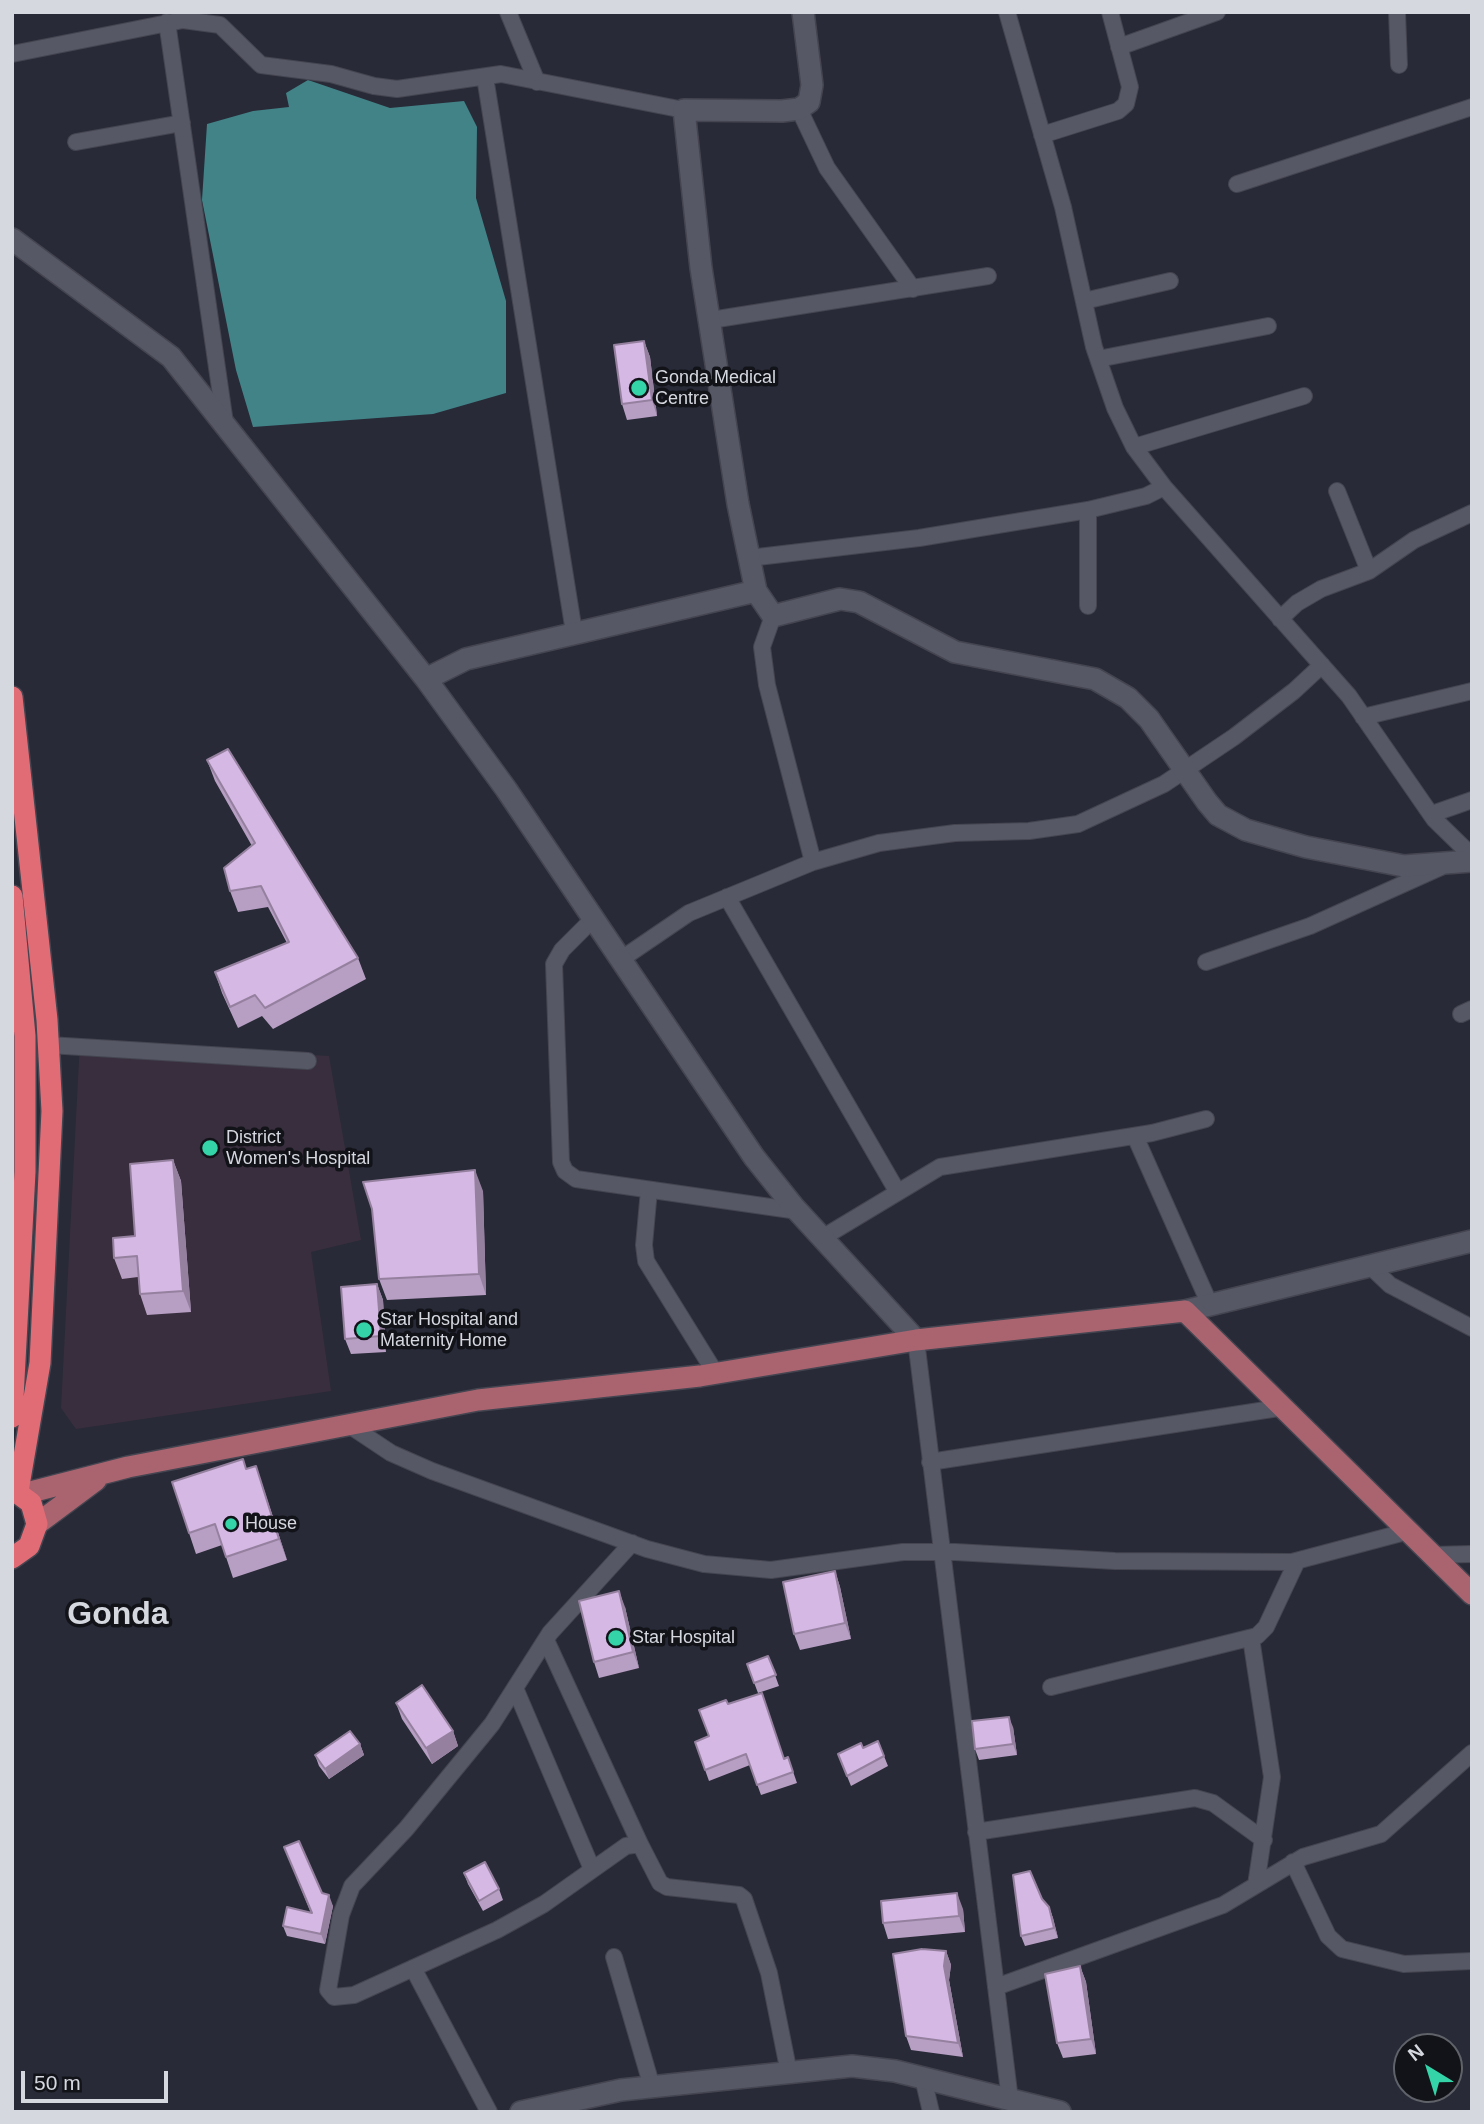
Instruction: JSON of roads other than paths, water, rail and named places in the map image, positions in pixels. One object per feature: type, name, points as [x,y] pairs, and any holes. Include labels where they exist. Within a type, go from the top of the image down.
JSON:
[{"type":"highway","points":[[12,697],[49,1045],[52,1111],[40,1363],[18,1492],[34,1508],[37,1524],[29,1546],[12,1558]]},
{"type":"highway","points":[[12,896],[25,1035],[25,1172],[12,1417]]},
{"type":"main road","points":[[18,1492],[478,1400],[716,1374],[916,1340],[1185,1311],[1472,1594]]},
{"type":"main road","points":[[37,1524],[106,1473]]},
{"type":"street","points":[[508,12],[537,82]]},
{"type":"street","points":[[12,54],[198,17],[220,25],[251,59],[274,68],[331,74],[374,86],[397,89],[501,74],[684,110],[799,109],[809,102],[812,85],[803,12]]},
{"type":"street","points":[[1007,12],[1042,135],[1098,359],[1115,408],[1134,447],[1164,487],[1322,665],[1363,717],[1465,860]]},
{"type":"street","points":[[1042,135],[1118,111],[1126,104],[1130,87],[1110,12]]},
{"type":"street","points":[[1397,12],[1399,65]]},
{"type":"street","points":[[1119,47],[1209,14]]},
{"type":"street","points":[[167,22],[225,423]]},
{"type":"street","points":[[485,77],[574,632]]},
{"type":"street","points":[[1237,184],[1472,107]]},
{"type":"street","points":[[799,109],[827,168],[913,289]]},
{"type":"street","points":[[684,110],[701,268],[738,504],[756,591],[773,616]]},
{"type":"street","points":[[76,142],[182,123]]},
{"type":"street","points":[[12,239],[74,288],[171,357],[426,679],[506,789],[754,1157],[798,1211],[916,1340],[1010,2099]]},
{"type":"street","points":[[710,320],[988,276]]},
{"type":"street","points":[[1084,301],[1170,281]]},
{"type":"street","points":[[1098,359],[1268,326]]},
{"type":"street","points":[[1134,447],[1304,396]]},
{"type":"street","points":[[750,558],[919,538],[1088,510],[1146,496],[1164,487]]},
{"type":"street","points":[[1337,491],[1369,571]]},
{"type":"street","points":[[1088,510],[1088,606]]},
{"type":"street","points":[[1280,619],[1297,603],[1321,589],[1369,571],[1414,540],[1472,513]]},
{"type":"street","points":[[426,679],[467,659],[756,591]]},
{"type":"street","points":[[773,616],[840,599],[859,602],[955,652],[1095,679],[1135,705],[1218,815],[1246,830],[1306,847],[1405,866],[1465,860]]},
{"type":"street","points":[[773,616],[762,647],[767,685],[813,862]]},
{"type":"street","points":[[620,960],[689,913],[813,862],[880,843],[954,832],[1029,831],[1078,824],[1164,784],[1294,691],[1322,665]]},
{"type":"street","points":[[1363,717],[1472,691]]},
{"type":"street","points":[[1432,814],[1472,800]]},
{"type":"street","points":[[1206,961],[1310,926],[1465,860]]},
{"type":"street","points":[[727,897],[897,1191]]},
{"type":"street","points":[[593,919],[562,950],[554,964],[561,1163],[565,1171],[576,1179],[798,1211]]},
{"type":"street","points":[[49,1045],[308,1061]]},
{"type":"street","points":[[822,1238],[922,1175],[950,1164],[1135,1136],[1206,1119]]},
{"type":"street","points":[[1135,1136],[1210,1305]]},
{"type":"street","points":[[649,1190],[644,1245],[646,1261],[716,1374]]},
{"type":"street","points":[[1185,1311],[1472,1241]]},
{"type":"street","points":[[1370,1266],[1390,1285],[1472,1328]]},
{"type":"street","points":[[930,1462],[1285,1407]]},
{"type":"street","points":[[349,1425],[391,1453],[432,1471],[632,1543],[704,1563],[771,1570],[903,1552],[1115,1561],[1297,1561],[1409,1531]]},
{"type":"street","points":[[632,1543],[546,1640],[492,1724],[346,1895],[328,1990],[331,1995],[340,1997],[354,1995],[412,1968],[544,1904],[626,1846],[640,1844]]},
{"type":"street","points":[[1432,1555],[1472,1554]]},
{"type":"street","points":[[1051,1687],[1251,1638],[1266,1627],[1297,1561]]},
{"type":"street","points":[[1251,1638],[1272,1777],[1256,1885]]},
{"type":"street","points":[[546,1640],[660,1883],[667,1887],[739,1895],[744,1899],[769,1973],[789,2073]]},
{"type":"street","points":[[515,1688],[592,1869]]},
{"type":"street","points":[[996,1987],[1223,1905],[1293,1862],[1319,1850],[1381,1834],[1472,1753]]},
{"type":"street","points":[[976,1832],[1195,1798],[1213,1803],[1264,1840]]},
{"type":"street","points":[[1293,1862],[1328,1936],[1342,1949],[1404,1964],[1472,1961]]},
{"type":"street","points":[[614,1956],[652,2087]]},
{"type":"street","points":[[412,1968],[489,2112]]},
{"type":"street","points":[[521,2112],[575,2105],[652,2087],[852,2066],[923,2078],[1060,2112]]},
{"type":"street","points":[[923,2078],[931,2112]]},
{"type":"place","name":"Gonda Medical Centre","points":[[639,388]]},
{"type":"place","name":"District Women's Hospital","points":[[210,1148]]},
{"type":"place","name":"Star Hospital and Maternity Home","points":[[364,1330]]},
{"type":"place","name":"House","points":[[231,1524]]},
{"type":"place","name":"Star Hospital","points":[[616,1638]]},
{"type":"district","name":"Gonda","points":[[118,1615]]}]
